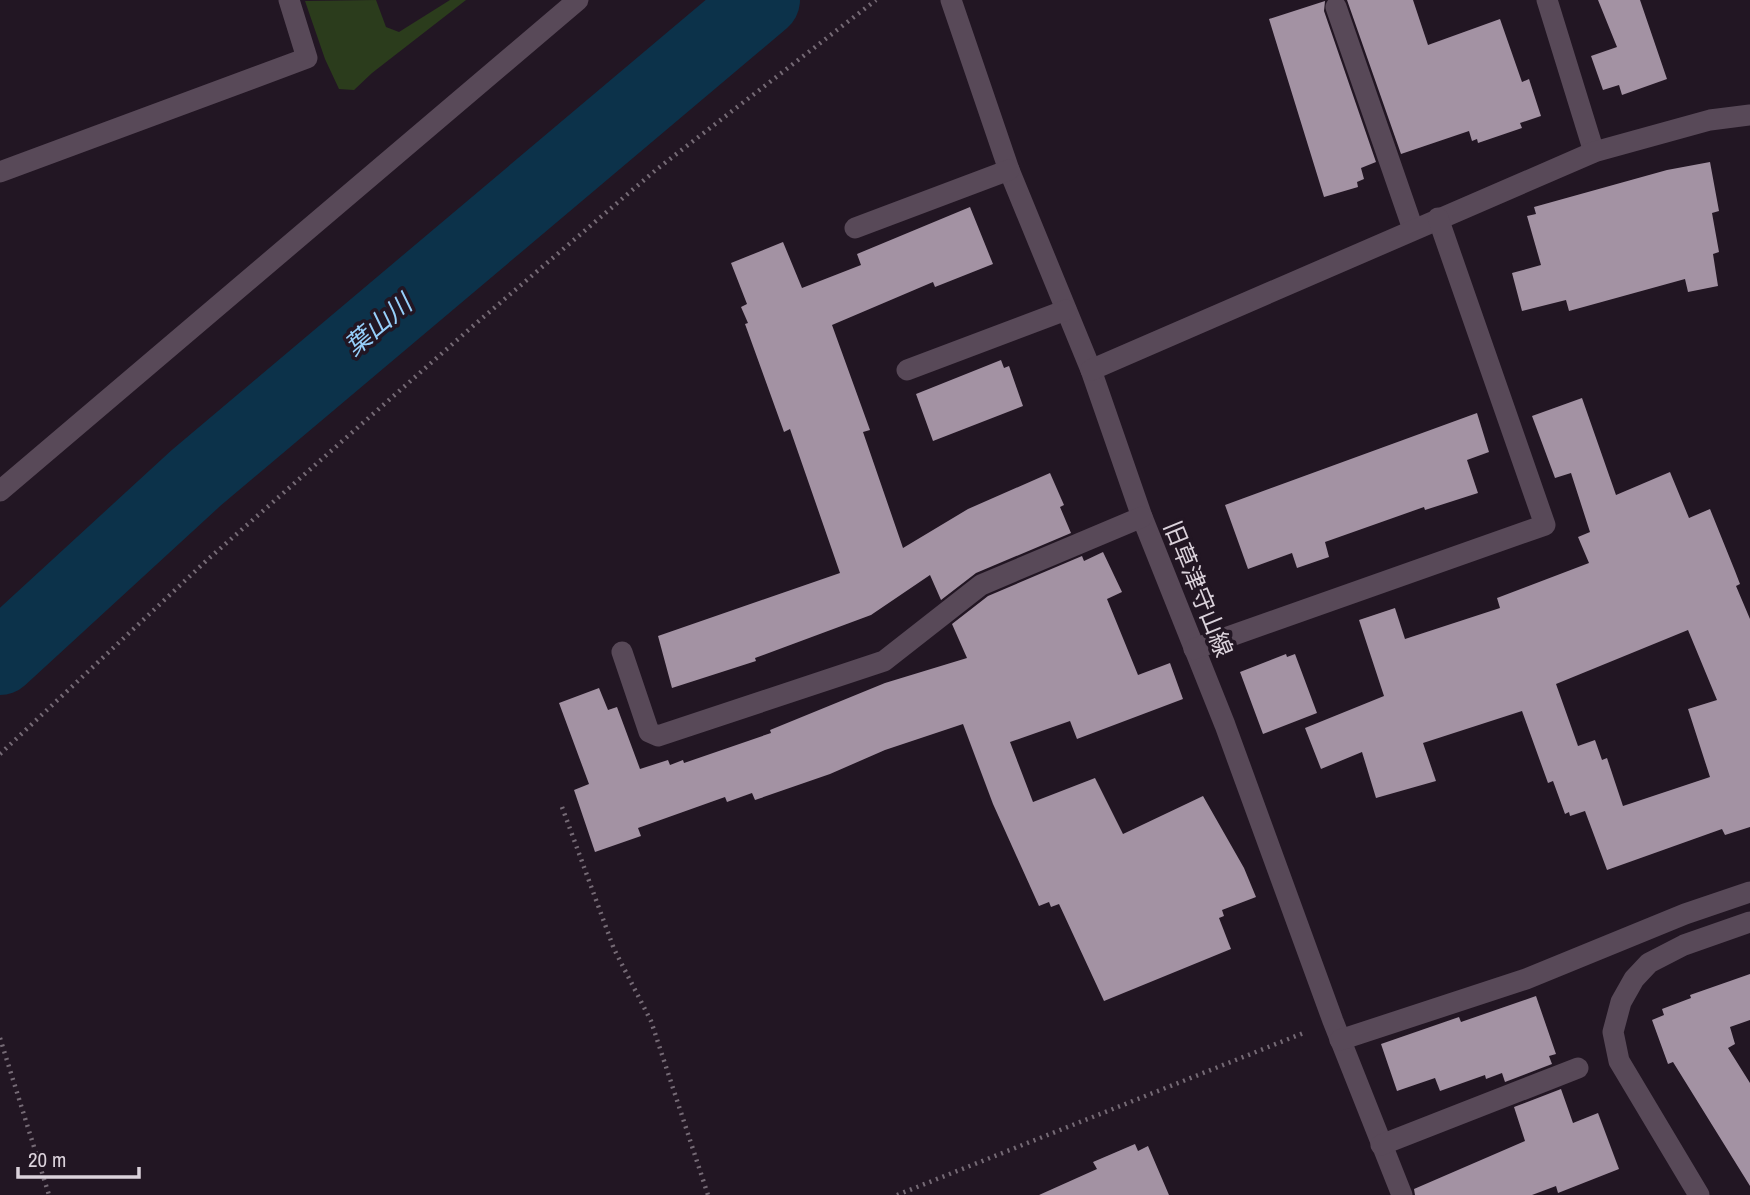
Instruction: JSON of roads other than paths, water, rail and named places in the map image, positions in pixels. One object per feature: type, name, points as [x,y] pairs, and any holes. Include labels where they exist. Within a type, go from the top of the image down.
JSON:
[{"type":"street","points":[[0,172],[307,58],[289,0]]},
{"type":"street","points":[[0,491],[578,0]]},
{"type":"street","name":"旧草津守山線","points":[[951,0],[1009,170],[1091,370],[1142,517],[1336,1031],[1402,1195]]},
{"type":"street","points":[[1547,0],[1594,152]]},
{"type":"street","points":[[1336,7],[1413,229]]},
{"type":"street","points":[[1091,370],[1594,152],[1710,120],[1750,115]]},
{"type":"street","points":[[855,228],[1009,170]]},
{"type":"street","points":[[1194,649],[1545,524],[1438,218]]},
{"type":"street","points":[[908,370],[1066,310]]},
{"type":"street","points":[[622,652],[649,732],[657,736],[884,661],[981,585],[1142,517]]},
{"type":"street","points":[[1336,1031],[1526,979],[1685,914],[1750,891]]},
{"type":"street","points":[[1699,1195],[1619,1061],[1613,1032],[1621,1002],[1634,979],[1649,963],[1684,945],[1750,922]]},
{"type":"street","points":[[1381,1146],[1578,1069]]},
{"type":"waterway","name":"葉山川","points":[[0,658],[196,478],[763,0]]}]
